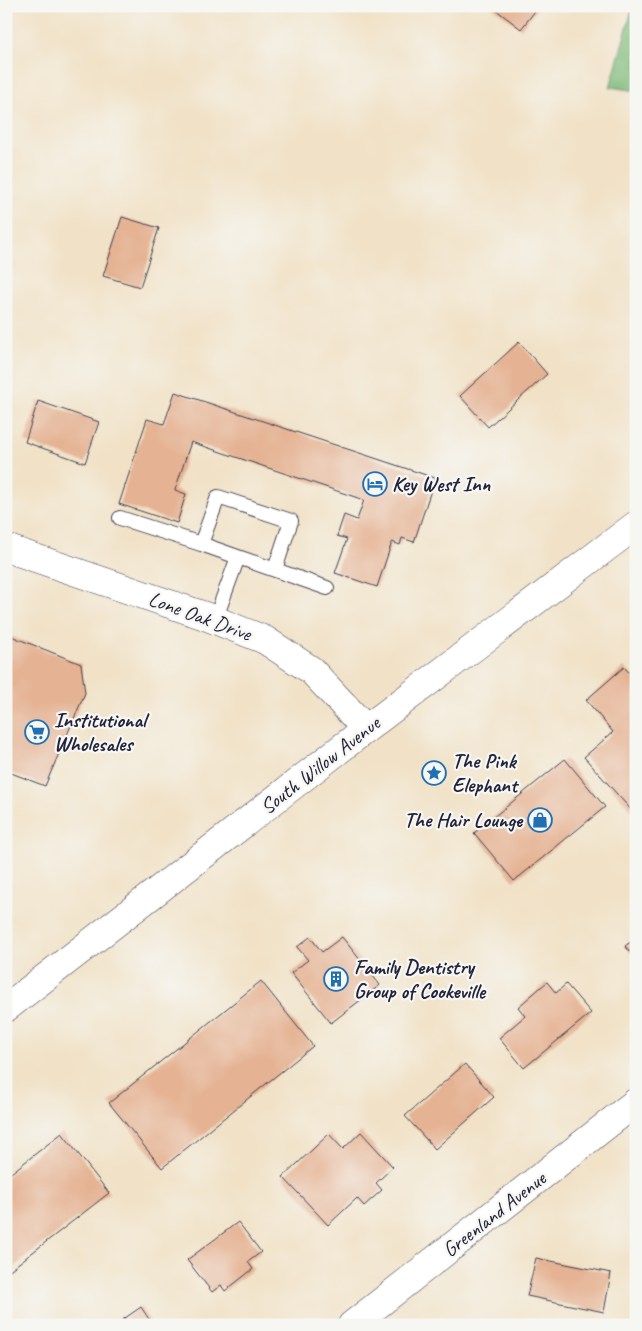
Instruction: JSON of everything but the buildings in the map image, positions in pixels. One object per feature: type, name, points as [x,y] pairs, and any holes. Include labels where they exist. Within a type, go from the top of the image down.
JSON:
[{"type":"main road","name":"South Willow Avenue","points":[[6,1008],[366,729],[636,525]]},
{"type":"main road","name":"Lone Oak Drive","points":[[6,548],[216,620],[265,640],[311,670],[366,729]]},
{"type":"main road","name":"Greenland Avenue","points":[[352,1325],[636,1102]]},
{"type":"lane","points":[[201,544],[218,497],[291,520],[275,569]]},
{"type":"lane","points":[[120,518],[327,588]]},
{"type":"lane","points":[[216,620],[238,557]]},
{"type":"green space","points":[[633,6],[636,6],[636,91],[610,87]]},
{"type":"place","name":"Key West Inn","points":[[375,484]]},
{"type":"place","name":"Institutional Wholesales","points":[[37,732]]},
{"type":"place","name":"The Pink Elephant","points":[[434,773]]},
{"type":"place","name":"The Hair Lounge","points":[[540,820]]},
{"type":"place","name":"Family Dentistry Group of Cookeville","points":[[336,979]]}]
